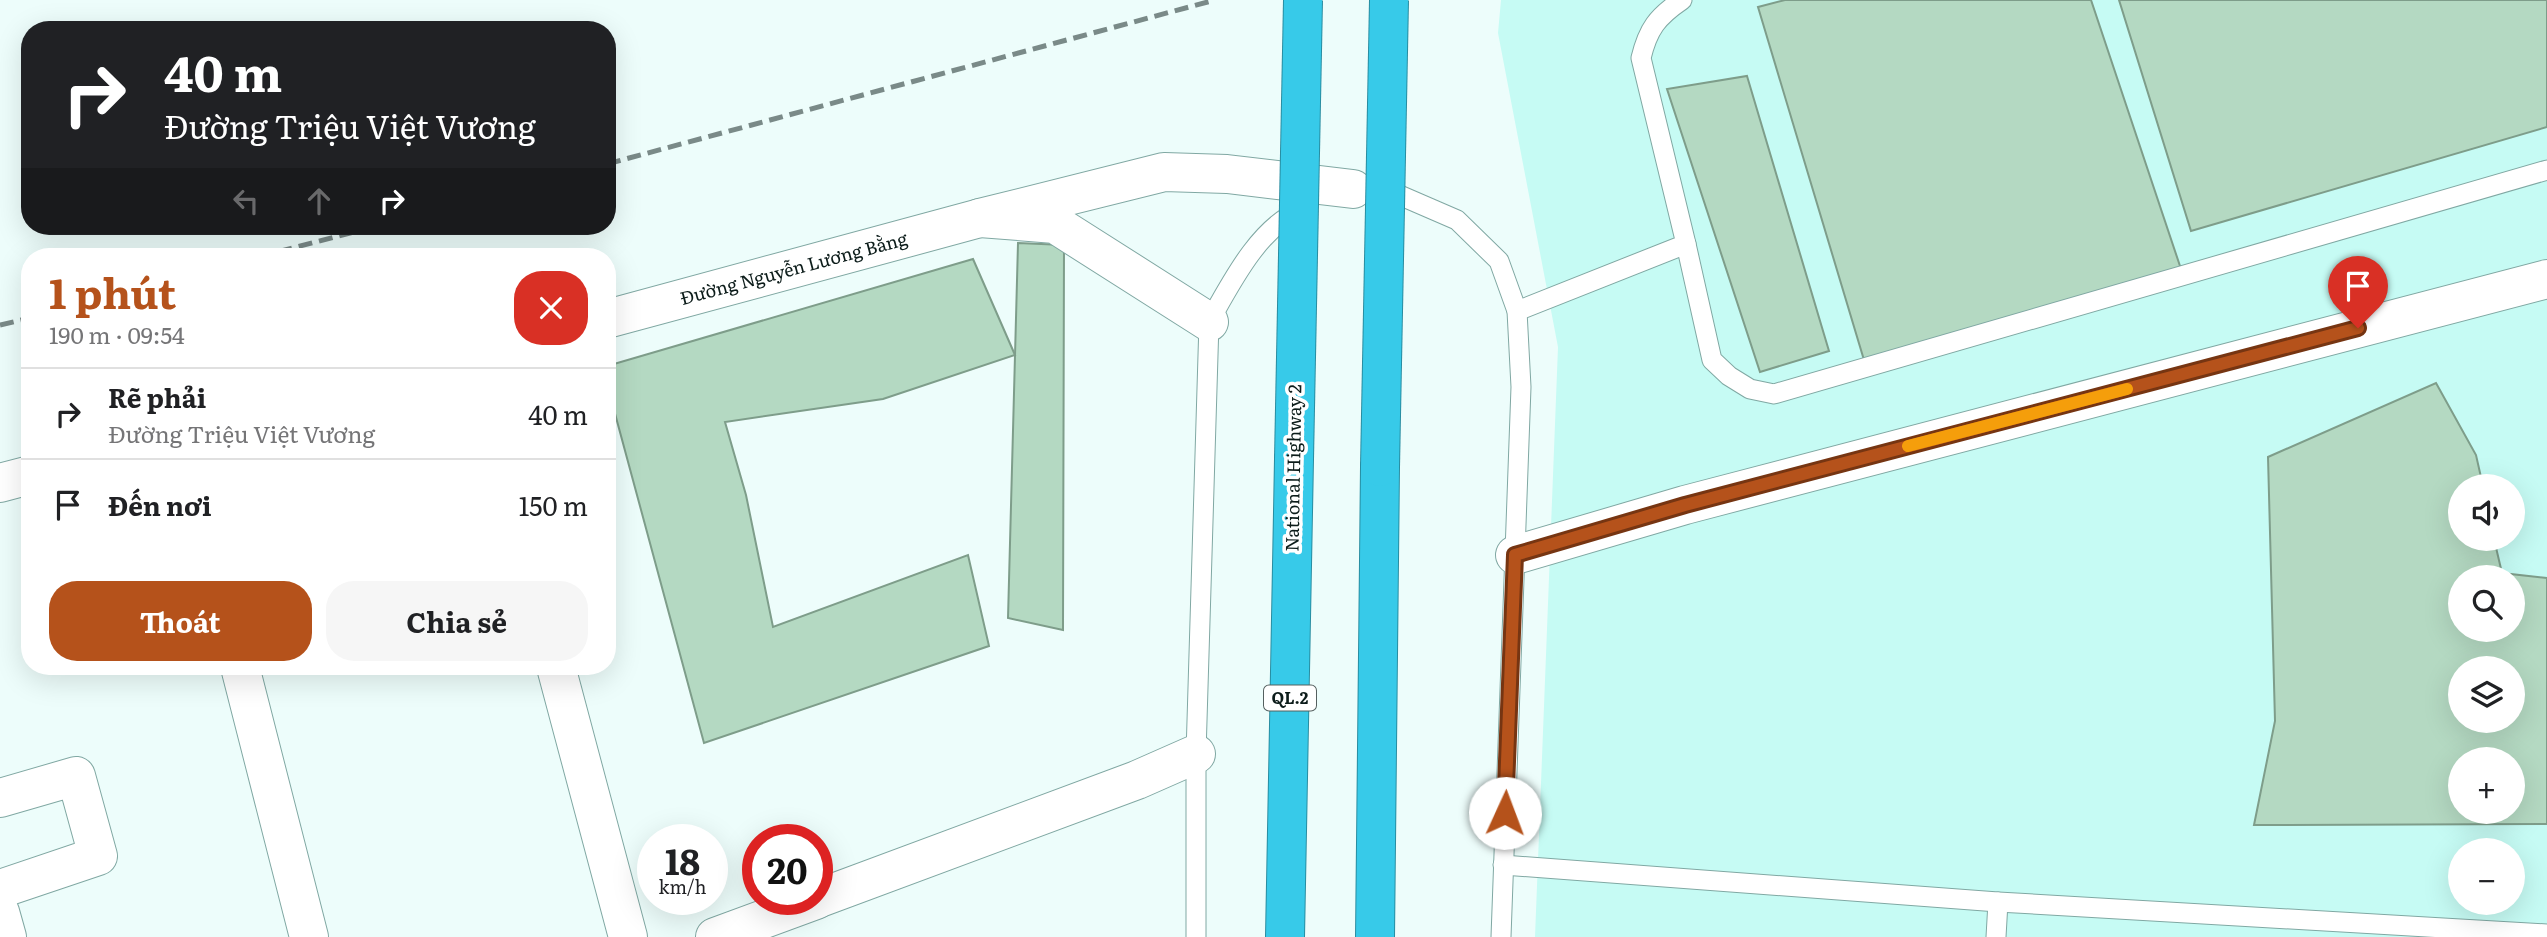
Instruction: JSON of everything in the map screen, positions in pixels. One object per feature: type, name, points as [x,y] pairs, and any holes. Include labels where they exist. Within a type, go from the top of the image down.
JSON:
[{"type":"highway","name":"National Highway 2","points":[[1285,937],[1303,0]]},
{"type":"highway","points":[[1375,937],[1389,0]]},
{"type":"street","name":"Đường Nguyễn Lương Bằng","points":[[616,317],[980,218],[1164,172],[1227,174],[1353,189]]},
{"type":"street","points":[[980,218],[1055,224],[1209,322]]},
{"type":"street","points":[[1515,555],[1685,505],[2547,279]]},
{"type":"street","points":[[0,483],[21,477]]},
{"type":"street","points":[[242,675],[309,937]]},
{"type":"street","points":[[558,675],[628,937]]},
{"type":"street","points":[[833,893],[1137,780],[1196,754]]},
{"type":"street","points":[[0,798],[76,776],[99,856],[0,889]]},
{"type":"street","points":[[0,912],[6,937]]},
{"type":"street","points":[[715,937],[773,915]]},
{"type":"lane","points":[[1682,0],[1662,14],[1647,35],[1641,58],[1712,360],[1729,376],[1750,389],[1774,394],[2547,170]]},
{"type":"lane","points":[[1196,937],[1196,754],[1209,322],[1234,277],[1263,238],[1284,216],[1353,189],[1390,191],[1457,220],[1499,261],[1517,311],[1521,387],[1501,937]]},
{"type":"lane","points":[[1517,311],[1686,244]]},
{"type":"lane","points":[[1503,865],[1998,902],[2547,934]]},
{"type":"lane","points":[[1996,937],[1998,902]]},
{"type":"shaded area","points":[[1501,0],[2547,0],[2547,937],[1535,937],[1558,347],[1498,33]]},
{"type":"building","points":[[1785,0],[2091,0],[2182,272],[1864,360],[1758,7]]},
{"type":"building","points":[[2119,0],[2547,0],[2547,127],[2191,231]]},
{"type":"building","points":[[1747,76],[1829,351],[1760,372],[1667,89]]},
{"type":"building","points":[[1018,243],[1064,245],[1063,630],[1008,618]]},
{"type":"building","points":[[973,259],[1015,355],[883,399],[725,422],[746,495],[773,627],[968,555],[989,646],[704,743],[616,417],[616,363]]},
{"type":"building","points":[[2436,383],[2476,455],[2480,474],[2448,474],[2448,551],[2497,551],[2500,565],[2448,565],[2448,642],[2525,642],[2525,576],[2547,578],[2547,824],[2254,825],[2275,721],[2268,457]]},
{"type":"railway","points":[[616,162],[1215,0]]},
{"type":"railway","points":[[293,248],[342,235]]},
{"type":"railway","points":[[0,325],[21,320]]},
{"type":"slow traffic","points":[[1908,446],[2127,389]]},
{"type":"route","points":[[1505,813],[1515,555],[1685,505],[2358,328]]}]
